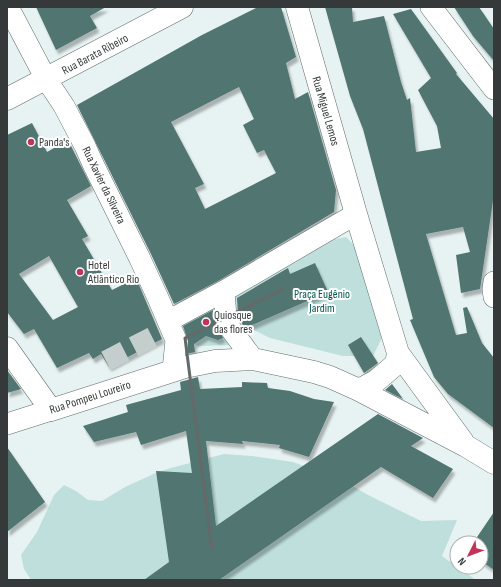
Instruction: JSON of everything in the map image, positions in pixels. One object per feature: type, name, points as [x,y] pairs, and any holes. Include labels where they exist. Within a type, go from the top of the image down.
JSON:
[{"type":"main road","name":"Rua Barata Ribeiro","points":[[7,99],[182,7]]},
{"type":"main road","name":"Rua Miguel Lemos","points":[[297,7],[356,214]]},
{"type":"main road","points":[[356,214],[398,353],[466,446]]},
{"type":"main road","points":[[7,348],[51,410]]},
{"type":"main road","points":[[359,390],[376,381],[396,364],[398,353]]},
{"type":"main road","points":[[173,370],[215,361],[253,359],[314,372],[330,377],[359,390],[466,446],[494,464]]},
{"type":"main road","name":"Rua Pompeu Loureiro","points":[[51,410],[173,370]]},
{"type":"street","name":"Rua Xavier da Silveira","points":[[8,7],[46,79],[64,106],[85,146],[92,164],[140,259],[167,330],[176,349],[173,370]]},
{"type":"street","points":[[431,7],[494,89]]},
{"type":"street","points":[[167,330],[224,292],[356,214]]},
{"type":"street","points":[[494,282],[494,297]]},
{"type":"street","points":[[224,292],[226,317],[230,328],[253,359]]},
{"type":"street","name":"Rua Pompeu Loureiro","points":[[7,424],[51,410]]},
{"type":"green space","name":"Praça Eugênio Jardim","points":[[346,237],[356,247],[382,338],[373,356],[343,356],[270,338],[244,325],[235,310],[233,295],[239,289],[335,239]]},
{"type":"green space","points":[[215,305],[235,345],[198,346],[185,338],[180,322]]},
{"type":"green space","points":[[224,454],[252,456],[293,462],[344,481],[368,495],[421,521],[457,520],[451,535],[449,535],[449,539],[442,556],[449,561],[449,575],[469,575],[476,580],[31,580],[24,569],[21,555],[37,532],[54,495],[64,485],[76,491],[88,500],[102,501],[125,487],[158,472]]},
{"type":"building","points":[[36,7],[106,7],[90,16],[97,28],[56,50]]},
{"type":"building","points":[[258,7],[281,7],[296,57],[286,63],[295,99],[308,92],[336,190],[334,212],[218,281],[174,304],[151,254],[77,105],[202,35]],"holes":[[[239,87],[254,119],[243,125],[257,153],[264,150],[276,173],[205,209],[195,188],[204,184],[171,122]]]},
{"type":"building","points":[[325,7],[352,7],[353,22],[384,16],[401,82],[407,100],[410,98],[416,152],[441,148],[437,126],[418,90],[431,78],[393,14],[411,9],[457,73],[456,74],[494,119],[494,194],[480,289],[461,293],[456,255],[470,252],[463,227],[426,234],[456,335],[467,333],[463,308],[467,307],[482,343],[494,358],[494,428],[448,394],[434,377],[410,320],[413,319],[363,129],[350,96]]},
{"type":"building","points":[[454,7],[479,7],[494,29],[494,61],[473,36]]},
{"type":"building","points":[[32,123],[47,152],[68,140],[91,186],[67,200],[88,236],[82,239],[112,290],[136,278],[162,339],[109,367],[101,354],[93,359],[89,353],[57,368],[34,329],[24,334],[7,312],[7,135]],"holes":[[[49,256],[78,307],[53,320],[19,274]]]},
{"type":"building","points":[[315,263],[328,292],[245,328],[238,314],[237,298],[288,268],[290,274]]},
{"type":"building","points":[[213,310],[215,321],[223,338],[218,340],[206,336],[194,344],[195,352],[187,354],[188,341],[183,326]]},
{"type":"building","points":[[361,337],[378,363],[364,373],[348,345]]},
{"type":"building","points":[[7,370],[21,389],[7,393]]},
{"type":"building","points":[[198,377],[200,389],[242,387],[242,382],[267,383],[268,388],[290,391],[314,399],[334,402],[309,457],[279,448],[280,445],[242,441],[243,444],[206,441],[216,526],[378,414],[423,438],[411,446],[453,469],[433,498],[381,467],[219,580],[144,580],[169,562],[156,471],[192,473],[186,431],[141,445],[136,432],[94,442],[83,426],[128,412],[126,405],[181,390],[180,382]]},
{"type":"building","points":[[392,384],[403,399],[385,390]]},
{"type":"building","points":[[7,447],[45,502],[7,532]]},
{"type":"building","points":[[494,512],[494,570],[489,567],[489,535],[478,535]]},
{"type":"tunnel","points":[[106,361],[159,334]]},
{"type":"railway","points":[[212,549],[185,338],[283,289]]},
{"type":"place","name":"Panda's","points":[[31,142]]},
{"type":"place","name":"Hotel Atlântico Rio","points":[[80,272]]},
{"type":"place","name":"Quiosque das flores","points":[[206,322]]}]
